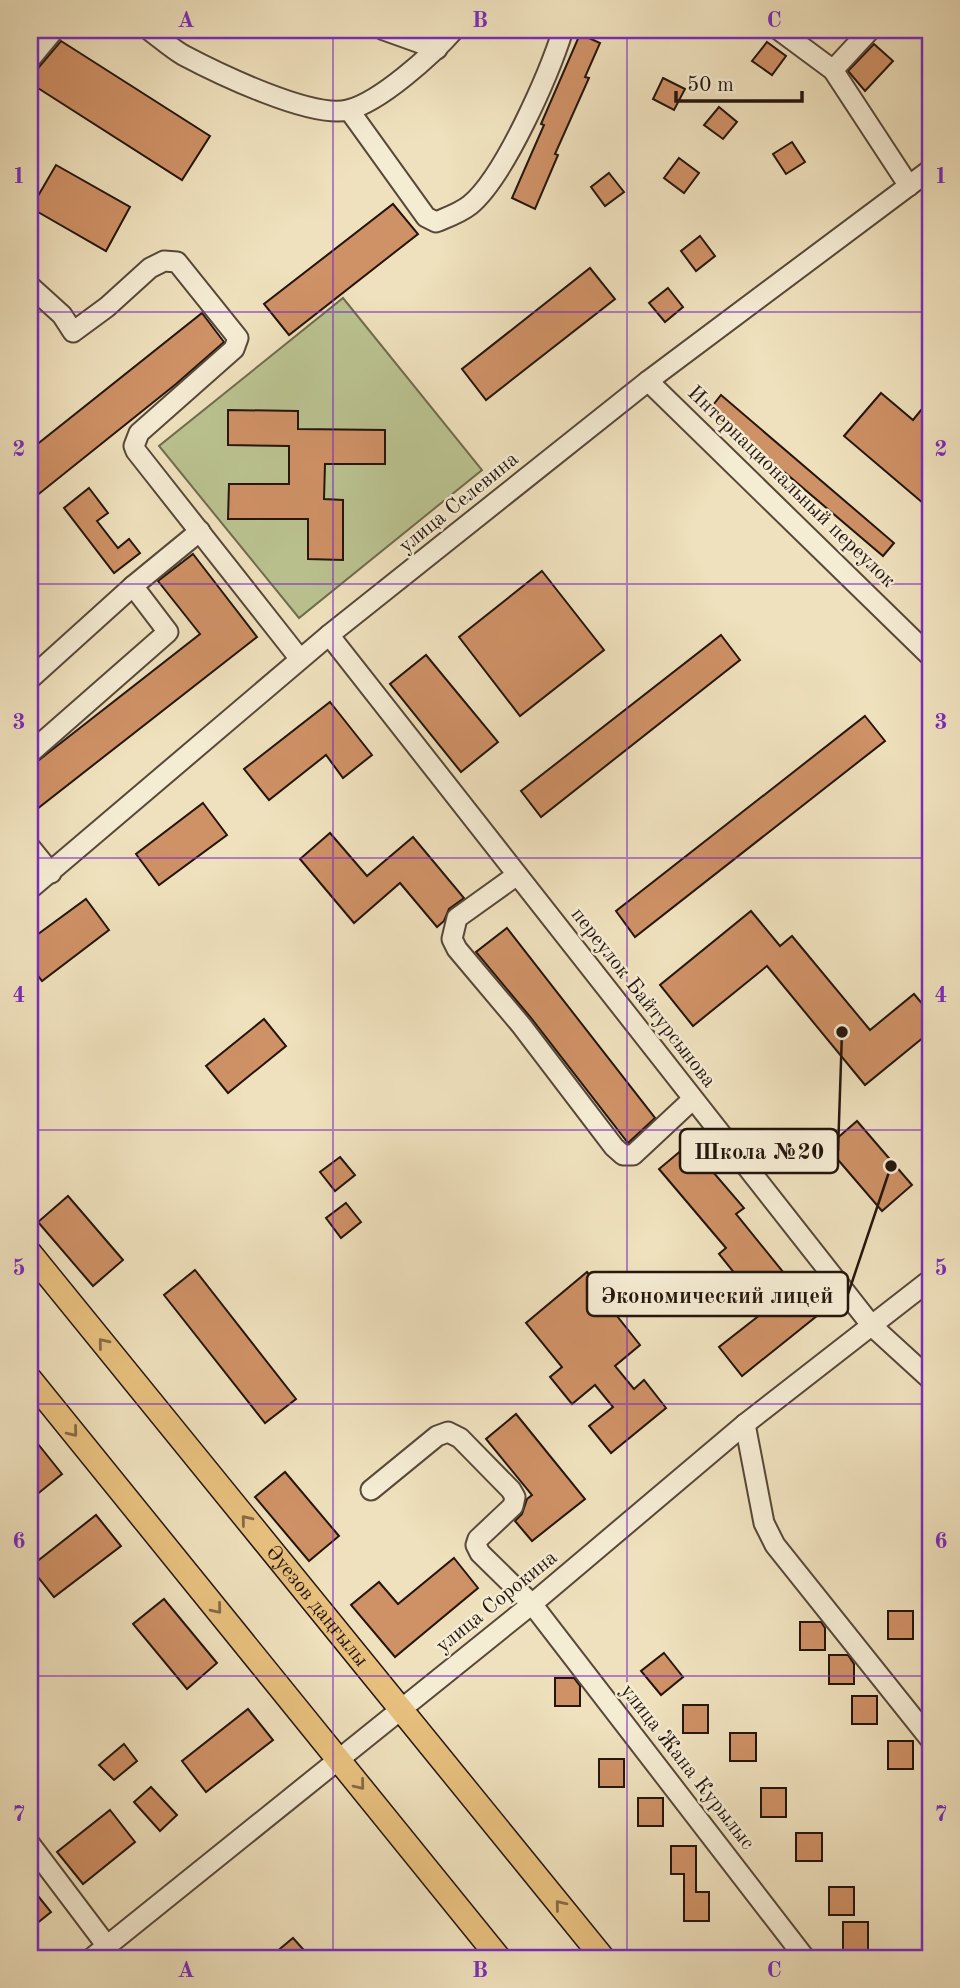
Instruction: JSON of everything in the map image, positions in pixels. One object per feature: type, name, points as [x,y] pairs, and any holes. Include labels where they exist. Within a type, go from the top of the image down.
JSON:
[{"type":"main road","name":"Әуезов даңғылы","points":[[30,1253],[603,1958]]},
{"type":"main road","points":[[30,1379],[499,1958]]},
{"type":"street","points":[[30,59],[54,30]]},
{"type":"street","points":[[149,30],[182,54],[275,98],[336,112],[349,110],[375,98],[437,49],[454,30]]},
{"type":"street","points":[[384,30],[437,49]]},
{"type":"street","points":[[349,110],[426,217],[436,222],[455,215],[471,204],[500,168],[551,68],[564,30]]},
{"type":"street","points":[[779,30],[833,70],[909,186]]},
{"type":"street","points":[[833,70],[870,30]]},
{"type":"street","name":"улица Селевина","points":[[30,889],[328,635],[648,381],[930,170]]},
{"type":"street","points":[[30,286],[62,315],[73,332],[107,307],[150,268],[171,260],[177,262],[238,338],[234,349],[139,433],[135,441],[136,451],[300,659]]},
{"type":"street","name":"Интернациональный переулок","points":[[648,381],[930,656]]},
{"type":"street","points":[[30,679],[133,586],[200,531]]},
{"type":"street","points":[[30,753],[168,632],[133,586]]},
{"type":"street","name":"переулок Байтурсынова","points":[[328,635],[872,1326],[930,1380]]},
{"type":"street","points":[[30,847],[51,873]]},
{"type":"street","points":[[517,875],[457,918],[452,939],[457,949],[521,1025],[614,1147],[623,1155],[632,1156],[693,1099]]},
{"type":"street","name":"улица Сорокина","points":[[100,1954],[532,1604],[745,1424],[930,1280]]},
{"type":"street","points":[[745,1424],[764,1522],[775,1545],[930,1739]]},
{"type":"street","name":"улица Жана Курылыс","points":[[371,1490],[437,1436],[448,1432],[460,1438],[511,1490],[515,1497],[513,1506],[478,1539],[476,1545],[480,1553],[532,1604],[805,1958]]},
{"type":"street","points":[[30,1844],[100,1954]]},
{"type":"green space","points":[[343,298],[482,470],[299,618],[159,446]]},
{"type":"building","points":[[580,34],[600,43],[585,77],[589,78],[555,154],[558,155],[535,209],[512,198]]},
{"type":"building","points":[[61,41],[210,136],[182,180],[30,83],[39,67]]},
{"type":"building","points":[[767,42],[786,56],[772,75],[752,61]]},
{"type":"building","points":[[874,44],[893,61],[865,91],[848,71]]},
{"type":"building","points":[[663,78],[685,89],[674,110],[653,99]]},
{"type":"building","points":[[719,107],[737,122],[723,139],[704,125]]},
{"type":"building","points":[[792,142],[805,162],[786,174],[773,154]]},
{"type":"building","points":[[679,158],[699,173],[684,193],[664,178]]},
{"type":"building","points":[[56,165],[130,207],[106,251],[31,208]]},
{"type":"building","points":[[609,173],[624,192],[605,206],[591,187]]},
{"type":"building","points":[[393,204],[418,234],[289,335],[264,304]]},
{"type":"building","points":[[700,236],[715,256],[696,271],[681,251]]},
{"type":"building","points":[[590,268],[615,299],[486,400],[462,369]]},
{"type":"building","points":[[668,288],[683,307],[665,322],[649,303]]},
{"type":"building","points":[[202,313],[224,342],[30,501],[30,450]]},
{"type":"building","points":[[881,393],[913,420],[930,399],[930,509],[844,436]]},
{"type":"building","points":[[721,395],[894,543],[883,556],[710,409]]},
{"type":"building","points":[[228,410],[298,411],[298,429],[385,430],[385,464],[325,464],[324,499],[343,500],[343,560],[308,559],[308,519],[228,519],[229,484],[289,484],[289,446],[228,445]]},
{"type":"building","points":[[89,488],[108,513],[97,521],[118,548],[129,539],[140,553],[114,573],[64,508]]},
{"type":"building","points":[[193,554],[257,637],[37,809],[30,800],[30,767],[200,634],[158,581]]},
{"type":"building","points":[[542,571],[604,650],[520,716],[459,637]]},
{"type":"building","points":[[721,635],[740,660],[541,817],[521,791]]},
{"type":"building","points":[[426,655],[498,742],[461,772],[390,684]]},
{"type":"building","points":[[330,702],[372,755],[343,778],[326,755],[269,800],[244,769]]},
{"type":"building","points":[[865,716],[885,741],[635,937],[616,911]]},
{"type":"building","points":[[203,803],[227,835],[159,885],[136,854]]},
{"type":"building","points":[[330,833],[367,876],[413,837],[464,898],[449,909],[444,921],[437,927],[400,883],[354,923],[300,859]]},
{"type":"building","points":[[86,899],[109,930],[42,981],[30,965],[30,940]]},
{"type":"building","points":[[751,911],[780,946],[792,936],[870,1030],[914,994],[930,1013],[930,1032],[865,1085],[767,966],[693,1026],[660,985]]},
{"type":"building","points":[[507,928],[655,1118],[628,1143],[476,952]]},
{"type":"building","points":[[264,1019],[286,1046],[228,1093],[206,1066]]},
{"type":"building","points":[[857,1121],[912,1185],[882,1211],[827,1147]]},
{"type":"building","points":[[689,1144],[744,1208],[736,1214],[818,1315],[742,1376],[719,1347],[765,1311],[719,1254],[726,1248],[659,1169]]},
{"type":"building","points":[[340,1157],[355,1175],[335,1191],[320,1172]]},
{"type":"building","points":[[68,1196],[123,1260],[93,1286],[38,1222]]},
{"type":"building","points":[[346,1203],[361,1222],[341,1238],[326,1218]]},
{"type":"building","points":[[195,1270],[296,1399],[265,1423],[164,1295]]},
{"type":"building","points":[[587,1272],[609,1299],[606,1302],[640,1345],[615,1366],[634,1389],[644,1380],[666,1408],[611,1453],[589,1426],[613,1407],[595,1385],[572,1404],[550,1377],[562,1367],[526,1323]]},
{"type":"building","points":[[516,1414],[585,1499],[532,1541],[515,1521],[532,1495],[486,1439]]},
{"type":"building","points":[[30,1434],[62,1474],[30,1500]]},
{"type":"building","points":[[285,1472],[339,1536],[309,1561],[255,1497]]},
{"type":"building","points":[[96,1515],[121,1546],[54,1597],[30,1567]]},
{"type":"building","points":[[454,1558],[478,1588],[395,1657],[351,1605],[379,1582],[398,1604]]},
{"type":"building","points":[[164,1599],[217,1663],[187,1689],[133,1624]]},
{"type":"building","points":[[888,1611],[913,1611],[913,1639],[888,1639]]},
{"type":"building","points":[[800,1622],[821,1622],[825,1628],[825,1650],[800,1650]]},
{"type":"building","points":[[664,1653],[683,1677],[661,1695],[641,1671]]},
{"type":"building","points":[[829,1655],[848,1655],[854,1664],[854,1684],[829,1684]]},
{"type":"building","points":[[555,1678],[574,1678],[580,1686],[580,1706],[555,1706]]},
{"type":"building","points":[[852,1696],[877,1696],[877,1724],[852,1724]]},
{"type":"building","points":[[683,1705],[708,1705],[708,1733],[683,1733]]},
{"type":"building","points":[[248,1709],[273,1740],[206,1792],[182,1761]]},
{"type":"building","points":[[730,1733],[756,1733],[756,1761],[730,1761]]},
{"type":"building","points":[[888,1741],[913,1741],[913,1769],[888,1769]]},
{"type":"building","points":[[124,1744],[137,1761],[114,1780],[99,1765]]},
{"type":"building","points":[[599,1759],[624,1759],[624,1787],[599,1787]]},
{"type":"building","points":[[151,1787],[177,1815],[160,1831],[134,1802]]},
{"type":"building","points":[[761,1788],[786,1788],[786,1817],[761,1817]]},
{"type":"building","points":[[638,1798],[663,1798],[663,1826],[638,1826]]},
{"type":"building","points":[[110,1810],[135,1842],[83,1884],[57,1852]]},
{"type":"building","points":[[796,1833],[822,1833],[822,1861],[796,1861]]},
{"type":"building","points":[[671,1846],[696,1846],[696,1892],[709,1892],[709,1921],[684,1921],[684,1874],[671,1874]]},
{"type":"building","points":[[30,1886],[51,1912],[30,1929]]},
{"type":"building","points":[[829,1887],[854,1887],[854,1915],[829,1915]]},
{"type":"building","points":[[843,1922],[868,1922],[868,1950],[843,1950]]},
{"type":"building","points":[[293,1938],[311,1958],[269,1958]]},
{"type":"place","name":"Школа №20","points":[[842,1032]]},
{"type":"place","name":"Экономический лицей","points":[[891,1166]]}]
